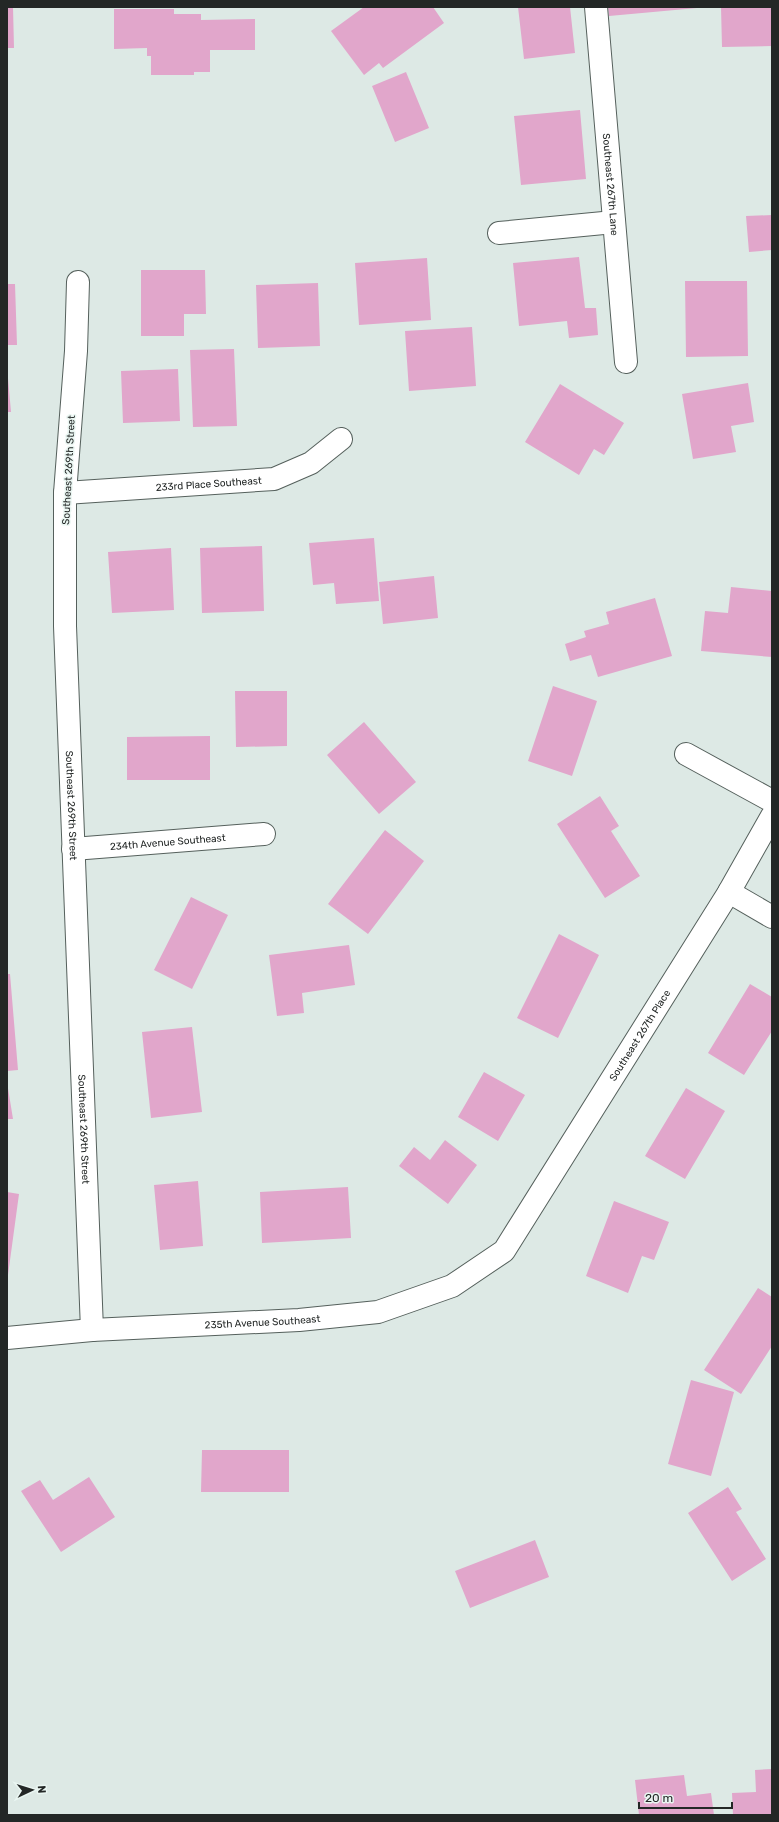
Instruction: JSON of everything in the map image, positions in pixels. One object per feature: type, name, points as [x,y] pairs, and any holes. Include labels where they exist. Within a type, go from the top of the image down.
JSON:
[{"type":"street","name":"Southeast 267th Lane","points":[[596,7],[626,362]]},
{"type":"street","points":[[499,233],[614,222]]},
{"type":"street","name":"Southeast 269th Street","points":[[78,282],[76,351],[65,493],[65,626],[92,1330]]},
{"type":"street","name":"233rd Place Southeast","points":[[65,493],[274,479],[310,463],[341,438]]},
{"type":"street","points":[[686,754],[772,801]]},
{"type":"street","name":"Southeast 267th Place","points":[[504,1251],[729,892],[772,816]]},
{"type":"street","name":"234th Avenue Southeast","points":[[73,849],[264,834]]},
{"type":"street","points":[[729,892],[772,917]]},
{"type":"street","name":"235th Avenue Southeast","points":[[7,1338],[92,1330],[299,1320],[378,1312],[452,1286],[504,1251]]},
{"type":"building","points":[[7,7],[13,7],[14,48],[7,48]]},
{"type":"building","points":[[364,7],[433,7],[444,23],[383,68],[379,63],[364,75],[331,31]]},
{"type":"building","points":[[518,7],[570,7],[575,53],[524,59]]},
{"type":"building","points":[[608,7],[697,7],[697,8],[609,16]]},
{"type":"building","points":[[721,7],[772,7],[772,46],[722,47]]},
{"type":"building","points":[[114,9],[174,9],[174,14],[201,14],[201,20],[255,19],[255,50],[210,50],[210,72],[194,72],[194,75],[151,75],[151,56],[147,56],[147,48],[114,49]]},
{"type":"building","points":[[406,72],[429,128],[395,142],[372,86]]},
{"type":"building","points":[[580,110],[586,179],[521,185],[514,116]]},
{"type":"building","points":[[772,215],[772,250],[749,252],[746,216]]},
{"type":"building","points":[[579,257],[585,308],[596,308],[598,335],[569,338],[567,321],[519,326],[513,263]]},
{"type":"building","points":[[427,258],[431,320],[359,325],[355,263]]},
{"type":"building","points":[[141,270],[205,270],[206,314],[184,314],[184,336],[141,336]]},
{"type":"building","points":[[685,281],[747,281],[748,356],[686,357]]},
{"type":"building","points":[[318,283],[320,346],[258,348],[256,285]]},
{"type":"building","points":[[7,284],[15,284],[17,345],[7,345]]},
{"type":"building","points":[[472,327],[476,386],[409,391],[405,331]]},
{"type":"building","points":[[234,349],[237,426],[193,427],[190,350]]},
{"type":"building","points":[[7,367],[11,412],[7,412]]},
{"type":"building","points":[[178,369],[180,421],[123,423],[121,371]]},
{"type":"building","points":[[748,383],[754,422],[731,426],[736,452],[693,459],[682,394]]},
{"type":"building","points":[[560,384],[624,423],[604,455],[594,449],[579,475],[525,442]]},
{"type":"building","points":[[374,538],[379,601],[336,604],[334,583],[313,585],[309,543]]},
{"type":"building","points":[[262,546],[264,611],[202,613],[200,548]]},
{"type":"building","points":[[171,548],[174,610],[112,613],[108,552]]},
{"type":"building","points":[[434,576],[438,618],[383,624],[379,582]]},
{"type":"building","points":[[731,587],[772,591],[772,657],[701,651],[705,611],[728,613]]},
{"type":"building","points":[[655,598],[672,656],[598,677],[591,655],[570,661],[565,644],[586,637],[584,631],[609,624],[606,612]]},
{"type":"building","points":[[553,686],[597,701],[572,776],[528,761]]},
{"type":"building","points":[[235,691],[287,691],[287,746],[236,747]]},
{"type":"building","points":[[364,722],[416,782],[379,814],[327,755]]},
{"type":"building","points":[[210,736],[210,780],[127,780],[127,737]]},
{"type":"building","points":[[600,796],[619,826],[611,831],[640,876],[605,898],[557,824]]},
{"type":"building","points":[[385,830],[424,861],[368,934],[328,904]]},
{"type":"building","points":[[191,897],[228,915],[192,989],[154,970]]},
{"type":"building","points":[[559,934],[599,955],[558,1038],[517,1018]]},
{"type":"building","points":[[349,945],[355,985],[302,993],[304,1013],[277,1016],[269,955]]},
{"type":"building","points":[[7,974],[10,974],[18,1070],[7,1071]]},
{"type":"building","points":[[750,984],[772,997],[772,1031],[744,1075],[708,1053]]},
{"type":"building","points":[[192,1027],[202,1112],[151,1118],[142,1032]]},
{"type":"building","points":[[484,1072],[525,1095],[498,1141],[458,1117]]},
{"type":"building","points":[[7,1082],[13,1119],[7,1119]]},
{"type":"building","points":[[686,1088],[725,1111],[685,1179],[645,1156]]},
{"type":"building","points":[[445,1140],[477,1165],[448,1204],[399,1166],[414,1147],[430,1160]]},
{"type":"building","points":[[198,1181],[203,1246],[160,1250],[154,1185]]},
{"type":"building","points":[[348,1187],[351,1238],[262,1243],[260,1192]]},
{"type":"building","points":[[7,1192],[19,1194],[8,1275],[7,1275]]},
{"type":"building","points":[[614,1201],[669,1222],[654,1260],[642,1256],[628,1293],[586,1276]]},
{"type":"building","points":[[758,1288],[772,1297],[772,1346],[741,1394],[704,1370]]},
{"type":"building","points":[[691,1380],[734,1392],[711,1476],[668,1464]]},
{"type":"building","points":[[202,1450],[289,1450],[289,1492],[201,1492]]},
{"type":"building","points":[[89,1477],[115,1517],[61,1552],[21,1491],[40,1480],[53,1500]]},
{"type":"building","points":[[728,1487],[742,1509],[736,1512],[766,1559],[732,1581],[688,1513]]},
{"type":"building","points":[[535,1540],[549,1577],[470,1608],[455,1571]]},
{"type":"building","points":[[772,1769],[772,1815],[733,1815],[732,1793],[756,1792],[755,1770]]},
{"type":"building","points":[[684,1775],[687,1796],[711,1793],[714,1815],[639,1815],[635,1780]]}]
